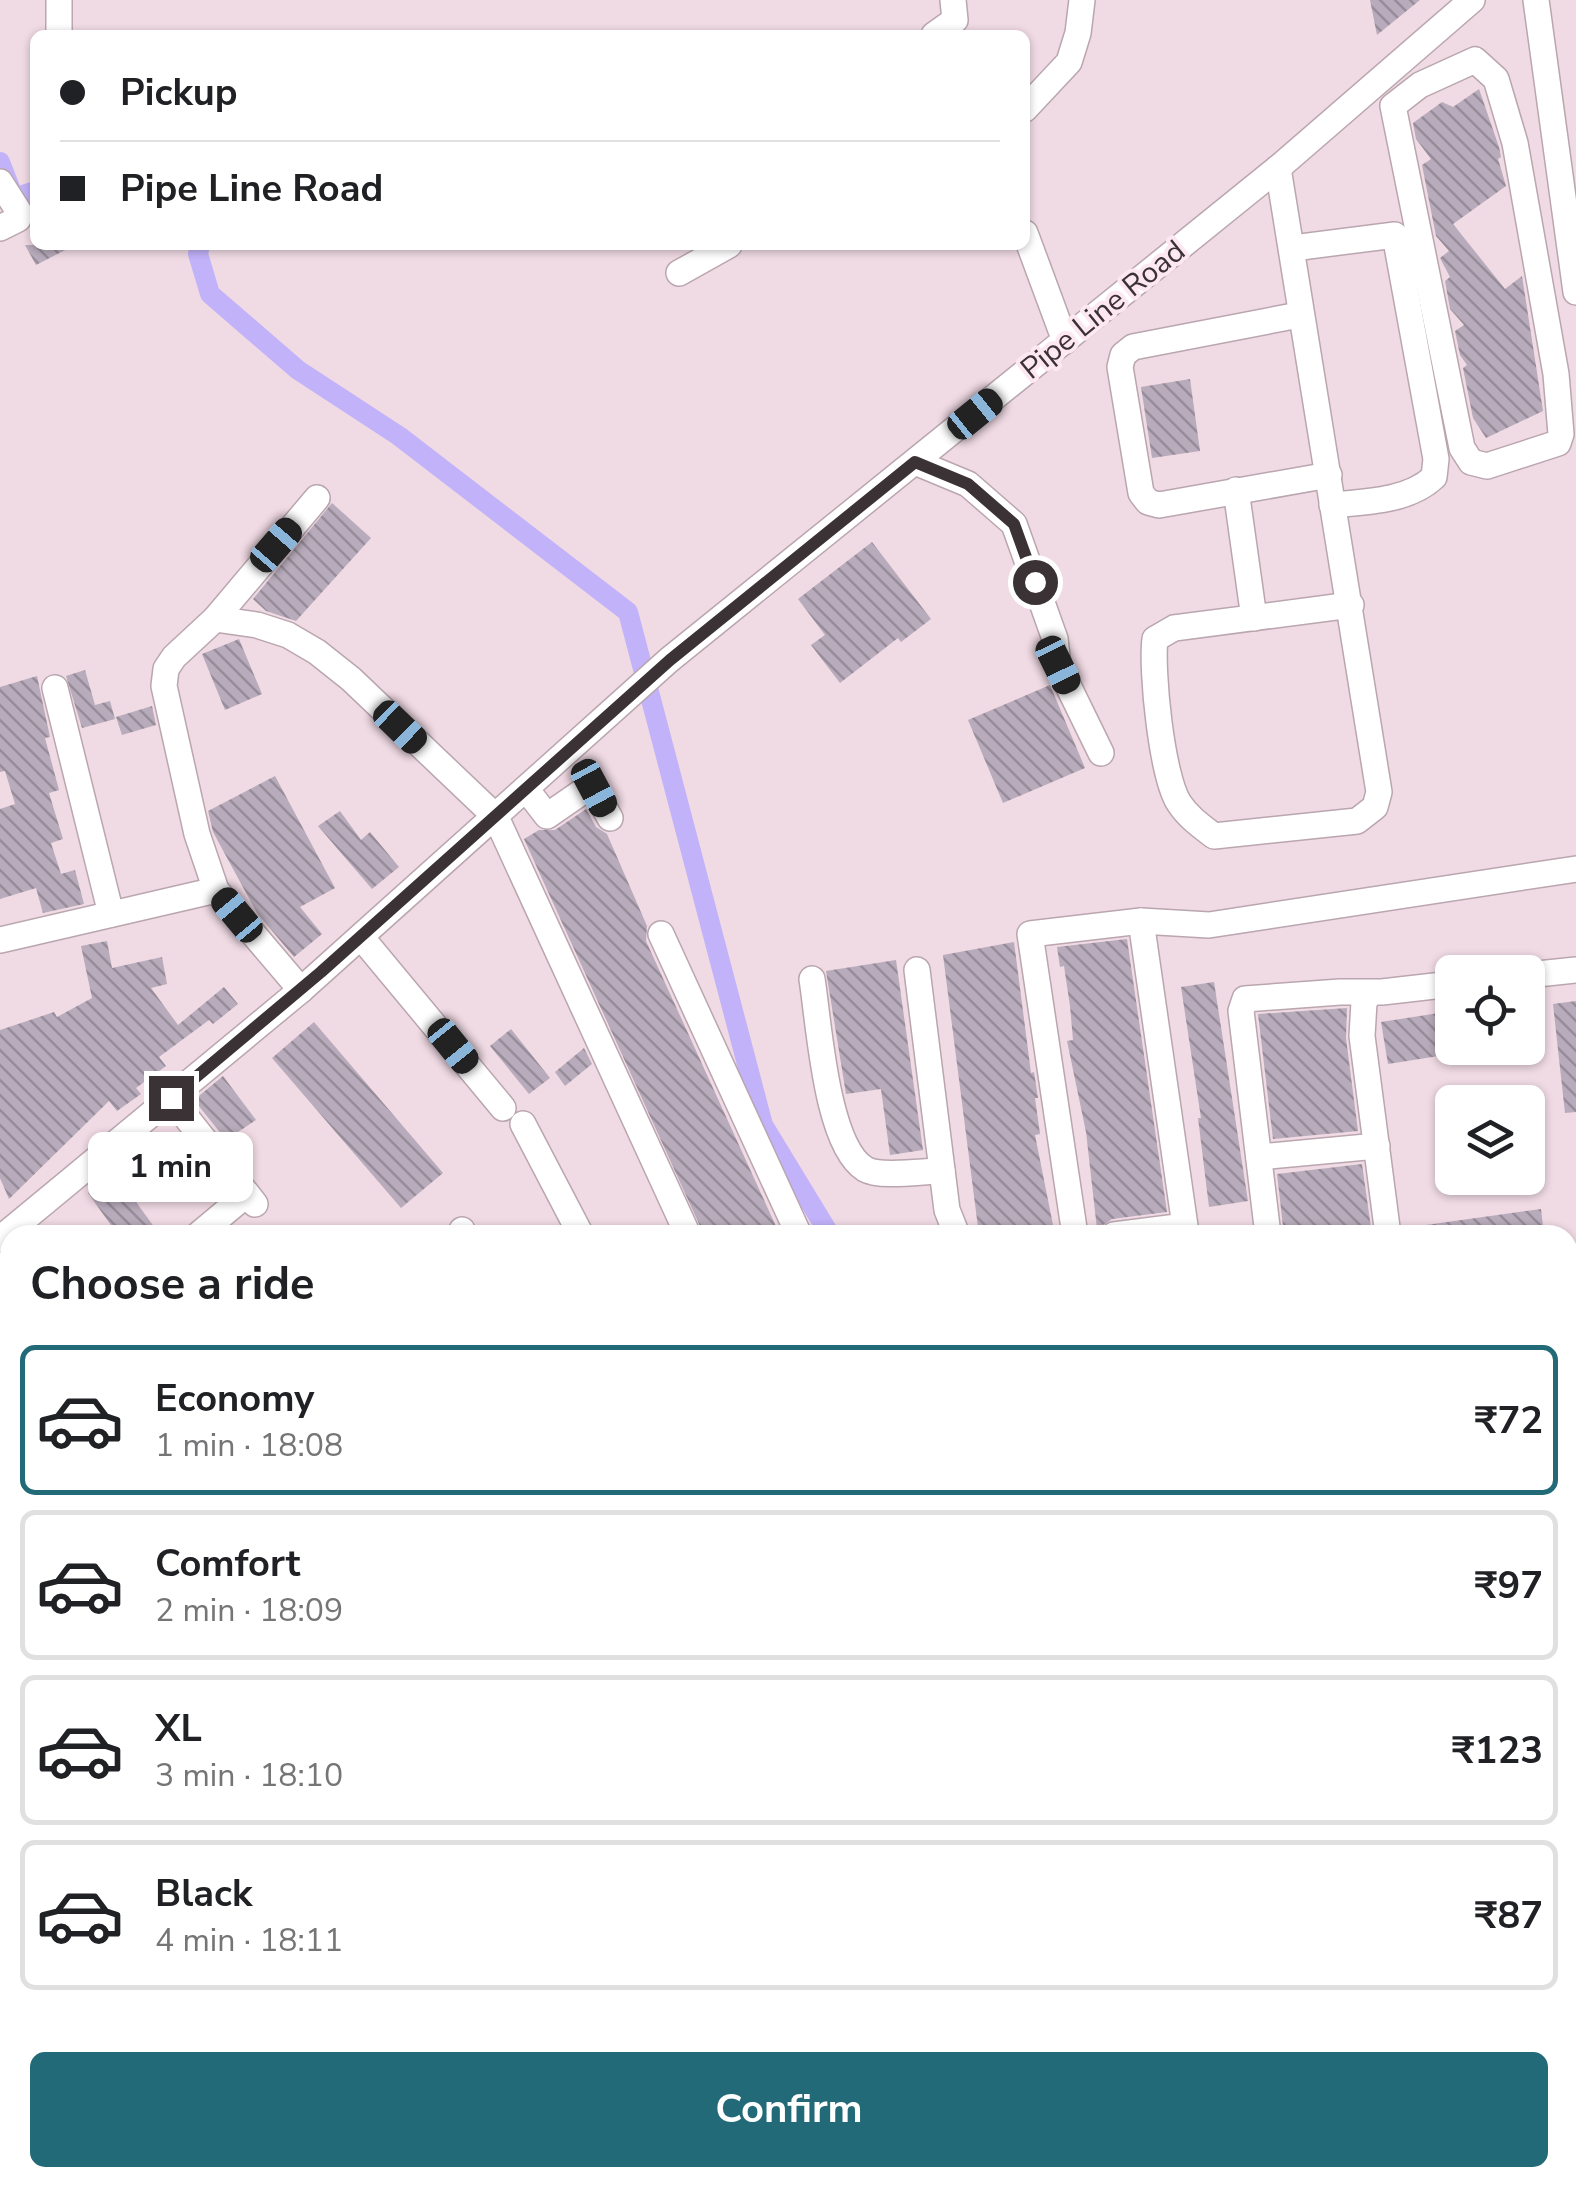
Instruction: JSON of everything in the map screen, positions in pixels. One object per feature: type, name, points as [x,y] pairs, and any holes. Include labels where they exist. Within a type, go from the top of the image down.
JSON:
[{"type":"street","points":[[58,0],[59,30]]},
{"type":"street","points":[[941,30],[954,20],[953,0]]},
{"type":"street","points":[[1030,105],[1069,62],[1082,0]]},
{"type":"street","name":"Pipe Line Road","points":[[18,1225],[300,990],[670,660],[1278,168],[1472,0]]},
{"type":"street","points":[[1536,0],[1576,292]]},
{"type":"street","points":[[1475,60],[1496,79],[1516,143],[1566,373],[1558,443],[1487,466],[1470,462],[1462,448],[1393,106],[1420,86],[1475,60]]},
{"type":"street","points":[[1516,143],[1554,136]]},
{"type":"street","points":[[1278,168],[1293,248],[1299,315],[1351,605],[1378,792],[1375,807],[1357,821],[1214,836],[1193,820],[1177,800],[1167,766],[1152,662],[1155,640],[1174,628],[1351,605]]},
{"type":"street","points":[[0,182],[20,212],[18,219],[0,228]]},
{"type":"street","points":[[1293,248],[1396,235],[1436,459],[1434,477],[1423,488],[1332,504]]},
{"type":"street","points":[[1030,246],[1065,341]]},
{"type":"street","points":[[679,274],[720,250]]},
{"type":"street","points":[[1299,315],[1132,346],[1122,355],[1120,366],[1141,493],[1148,502],[1159,505],[1329,475]]},
{"type":"street","points":[[915,462],[968,484],[1014,524],[1055,639],[1058,665],[1101,753]]},
{"type":"street","points":[[1236,490],[1254,618]]},
{"type":"street","points":[[300,990],[216,890],[198,834],[164,686],[166,670],[174,657],[216,619],[317,498]]},
{"type":"street","points":[[216,619],[257,625],[317,652],[496,817],[683,1225]]},
{"type":"street","points":[[56,688],[111,914]]},
{"type":"street","points":[[545,770],[570,800]]},
{"type":"street","points":[[526,789],[547,816],[588,786],[594,788],[610,818]]},
{"type":"street","points":[[1074,1225],[1030,934],[1141,920],[1209,926],[1576,870]]},
{"type":"street","points":[[0,939],[216,890]]},
{"type":"street","points":[[1141,920],[1185,1225]]},
{"type":"street","points":[[661,934],[794,1225]]},
{"type":"street","points":[[361,937],[513,1116],[574,1225]]},
{"type":"street","points":[[917,970],[947,1210],[953,1225]]},
{"type":"street","points":[[1545,974],[1576,970]]},
{"type":"street","points":[[812,979],[832,1113],[855,1159],[875,1172],[942,1171]]},
{"type":"street","points":[[1267,1225],[1241,1011],[1245,999],[1435,986]]},
{"type":"street","points":[[1370,993],[1364,1002],[1362,1036],[1387,1225]]},
{"type":"street","points":[[171,1098],[251,1199],[213,1225]]},
{"type":"street","points":[[1259,1157],[1377,1146]]},
{"type":"building","points":[[1370,0],[1420,0],[1377,35]]},
{"type":"building","points":[[1479,89],[1499,147],[1498,159],[1506,186],[1453,224],[1505,289],[1522,276],[1543,411],[1486,438],[1473,418],[1463,368],[1467,365],[1460,355],[1455,331],[1464,325],[1450,309],[1445,281],[1450,277],[1440,258],[1449,251],[1436,236],[1422,165],[1431,159],[1416,139],[1413,123],[1442,102],[1453,107]]},
{"type":"building","points":[[25,245],[30,245],[30,250],[65,250],[36,265]]},
{"type":"building","points":[[1190,379],[1200,451],[1152,458],[1141,387]]},
{"type":"building","points":[[332,503],[371,538],[296,621],[266,611],[253,599]]},
{"type":"building","points":[[872,542],[931,619],[901,642],[898,638],[840,683],[811,645],[825,635],[798,599]]},
{"type":"building","points":[[239,639],[262,694],[225,710],[202,654]]},
{"type":"building","points":[[85,670],[95,705],[110,701],[115,719],[82,728],[66,676]]},
{"type":"building","points":[[37,676],[50,737],[45,738],[59,790],[49,793],[63,839],[51,843],[61,874],[75,870],[84,904],[43,913],[36,888],[0,899],[0,809],[15,804],[5,771],[0,772],[0,687]]},
{"type":"building","points":[[1050,685],[1085,768],[1003,803],[968,720]]},
{"type":"building","points":[[152,706],[156,725],[122,735],[116,717]]},
{"type":"building","points":[[275,776],[335,888],[300,907],[322,934],[294,957],[257,913],[213,832],[208,811]]},
{"type":"building","points":[[586,809],[596,827],[607,834],[647,926],[646,941],[775,1225],[699,1225],[524,839],[539,830],[555,830]]},
{"type":"building","points":[[340,811],[361,840],[370,832],[399,867],[372,889],[318,826]]},
{"type":"building","points":[[1127,939],[1167,1212],[1112,1219],[1097,1225],[1086,1132],[1067,1041],[1073,1040],[1070,1006],[1057,947]]},
{"type":"building","points":[[107,941],[112,968],[162,957],[167,984],[151,988],[178,1025],[224,987],[238,1004],[159,1057],[166,1066],[136,1088],[141,1094],[117,1111],[109,1101],[9,1199],[0,1178],[0,1030],[54,1012],[57,1017],[92,998],[81,946]]},
{"type":"building","points":[[1014,942],[1031,1073],[1034,1072],[1038,1098],[1040,1134],[1035,1135],[1053,1225],[978,1225],[943,955]]},
{"type":"building","points":[[896,960],[923,1150],[890,1155],[881,1089],[846,1094],[826,971]]},
{"type":"building","points":[[1214,982],[1248,1201],[1209,1207],[1201,1118],[1181,987]]},
{"type":"building","points":[[1576,1001],[1576,1112],[1565,1113],[1553,1004]]},
{"type":"building","points":[[1347,1008],[1346,1038],[1358,1131],[1273,1139],[1258,1014]]},
{"type":"building","points":[[1435,1014],[1435,1057],[1388,1064],[1381,1022]]},
{"type":"building","points":[[314,1022],[443,1173],[401,1208],[272,1058]]},
{"type":"building","points":[[511,1029],[550,1078],[529,1094],[490,1046]]},
{"type":"building","points":[[584,1048],[592,1064],[565,1086],[555,1072]]},
{"type":"building","points":[[223,1076],[256,1120],[226,1140],[194,1100]]},
{"type":"building","points":[[1362,1164],[1371,1225],[1283,1225],[1277,1174]]},
{"type":"building","points":[[115,1173],[153,1225],[111,1225],[88,1193]]},
{"type":"building","points":[[1541,1209],[1543,1225],[1426,1225]]},
{"type":"waterway","points":[[0,162],[14,198],[30,193]]},
{"type":"waterway","points":[[199,250],[210,294],[298,370],[399,436],[628,612],[763,1125],[824,1225]]},
{"type":"route","points":[[171,1098],[321,972],[670,660],[915,462],[968,484],[1014,524],[1035,582]]}]
